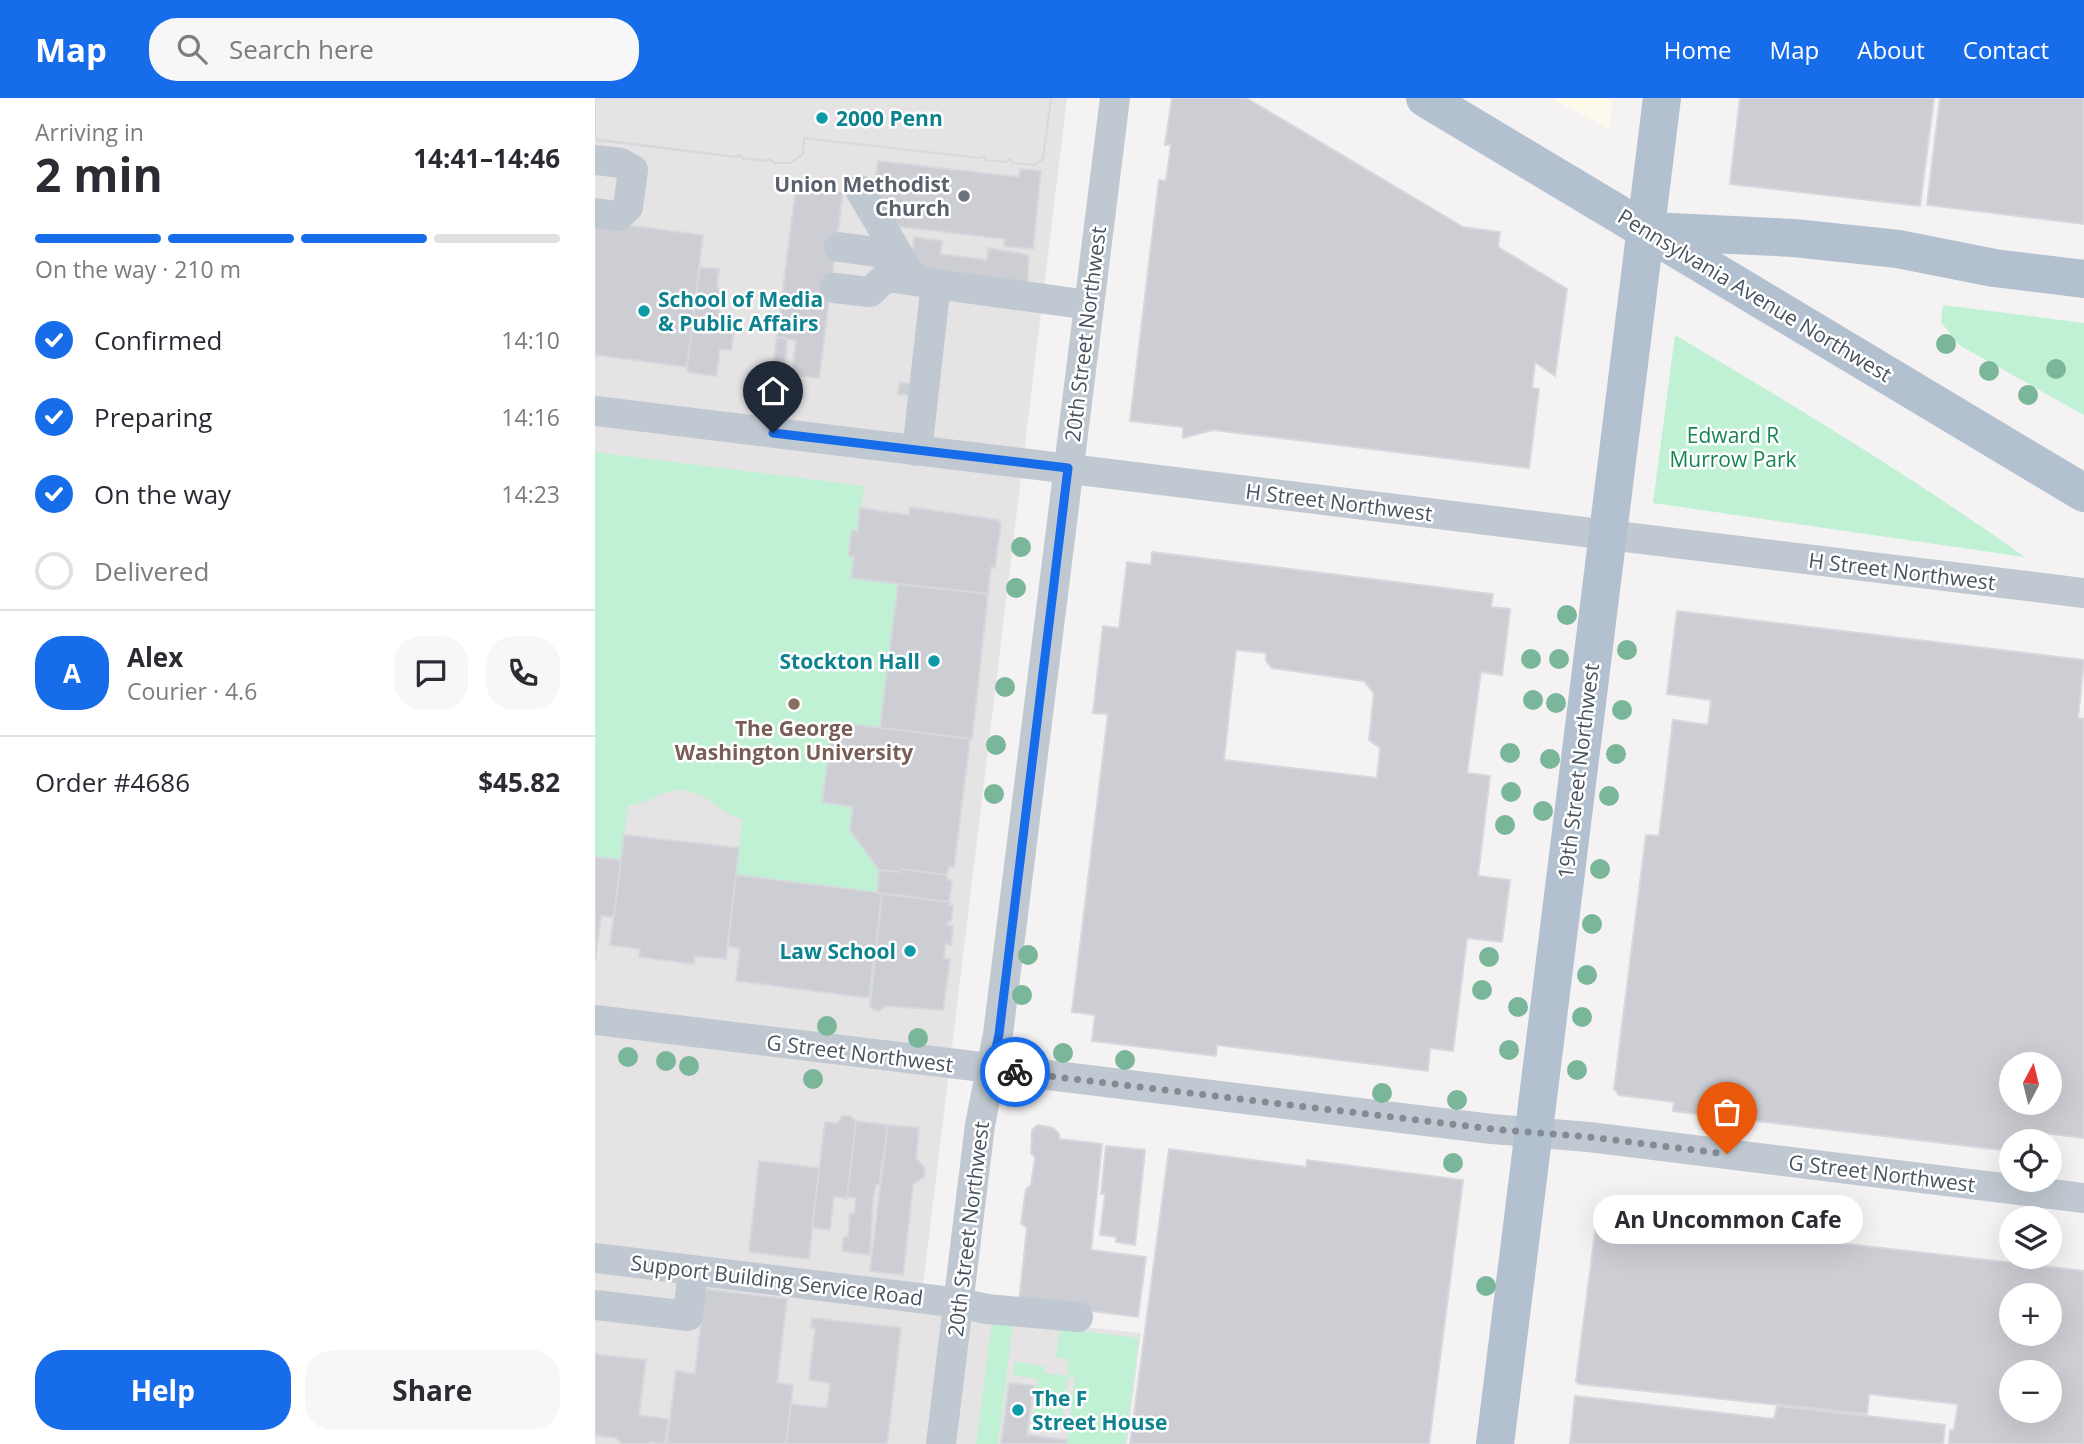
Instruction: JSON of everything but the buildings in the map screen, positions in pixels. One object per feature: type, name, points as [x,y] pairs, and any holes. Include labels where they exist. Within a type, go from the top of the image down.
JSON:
[{"type":"main road","name":"Pennsylvania Avenue Northwest","points":[[1425,98],[2084,493]]},
{"type":"main road","name":"19th Street Northwest","points":[[1495,1444],[1662,98]]},
{"type":"main road","points":[[1646,230],[1794,238],[1898,249],[1994,268],[2084,279]]},
{"type":"street","name":"20th Street Northwest","points":[[941,1444],[980,1125],[999,1034],[1115,98]]},
{"type":"street","points":[[595,160],[621,163],[633,170],[628,207],[618,216],[595,213]]},
{"type":"street","points":[[860,190],[898,255],[925,282],[917,451]]},
{"type":"street","points":[[839,247],[898,255]]},
{"type":"street","points":[[835,288],[870,292],[886,277],[1089,305]]},
{"type":"street","name":"H Street Northwest","points":[[595,411],[2084,593]]},
{"type":"street","name":"G Street Northwest","points":[[595,1020],[2084,1198]]},
{"type":"street","name":"Support Building Service Road","points":[[595,1258],[959,1303],[987,1309],[1078,1317]]},
{"type":"street","points":[[595,1305],[688,1316],[693,1270]]},
{"type":"shaded area","name":"The George Washington University","points":[[595,98],[1067,98],[920,1310],[1141,1333],[1127,1444],[595,1444]]},
{"type":"shaded area","points":[[1551,98],[1613,98],[1609,129]]},
{"type":"green space","points":[[1943,305],[2084,323],[2084,415],[1959,345],[1941,322]]},
{"type":"green space","name":"Edward R Murrow Park","points":[[1675,335],[1852,442],[2025,557],[1653,503]]},
{"type":"green space","points":[[595,452],[864,486],[858,531],[852,531],[849,555],[854,556],[851,577],[898,584],[880,728],[833,723],[823,802],[853,807],[850,830],[879,870],[877,893],[736,875],[742,819],[690,791],[666,792],[641,803],[628,805],[621,860],[595,857]]},
{"type":"green space","points":[[992,1322],[1013,1324],[998,1444],[976,1444]]},
{"type":"green space","points":[[1060,1328],[1139,1338],[1125,1444],[1067,1444],[1075,1378],[1068,1377],[1062,1427],[1032,1423],[1038,1379],[1013,1375],[1015,1362],[1045,1366],[1044,1373],[1068,1376],[1069,1359],[1056,1358]]},
{"type":"way so far","points":[[1015,1072],[1727,1154]]},
{"type":"place","name":"2000 Penn","points":[[822,118]]},
{"type":"place","name":"Union Methodist Church","points":[[964,196]]},
{"type":"place","name":"School of Media & Public Affairs","points":[[644,311]]},
{"type":"place","name":"Stockton Hall","points":[[934,661]]},
{"type":"place","name":"The George Washington University","points":[[794,704]]},
{"type":"place","name":"Law School","points":[[910,951]]},
{"type":"place","name":"An Uncommon Cafe","points":[[1727,1154]]},
{"type":"place","name":"The F Street House","points":[[1018,1410]]},
{"type":"route","points":[[773,433],[1068,468],[999,1034],[992,1069],[1015,1072]]}]
